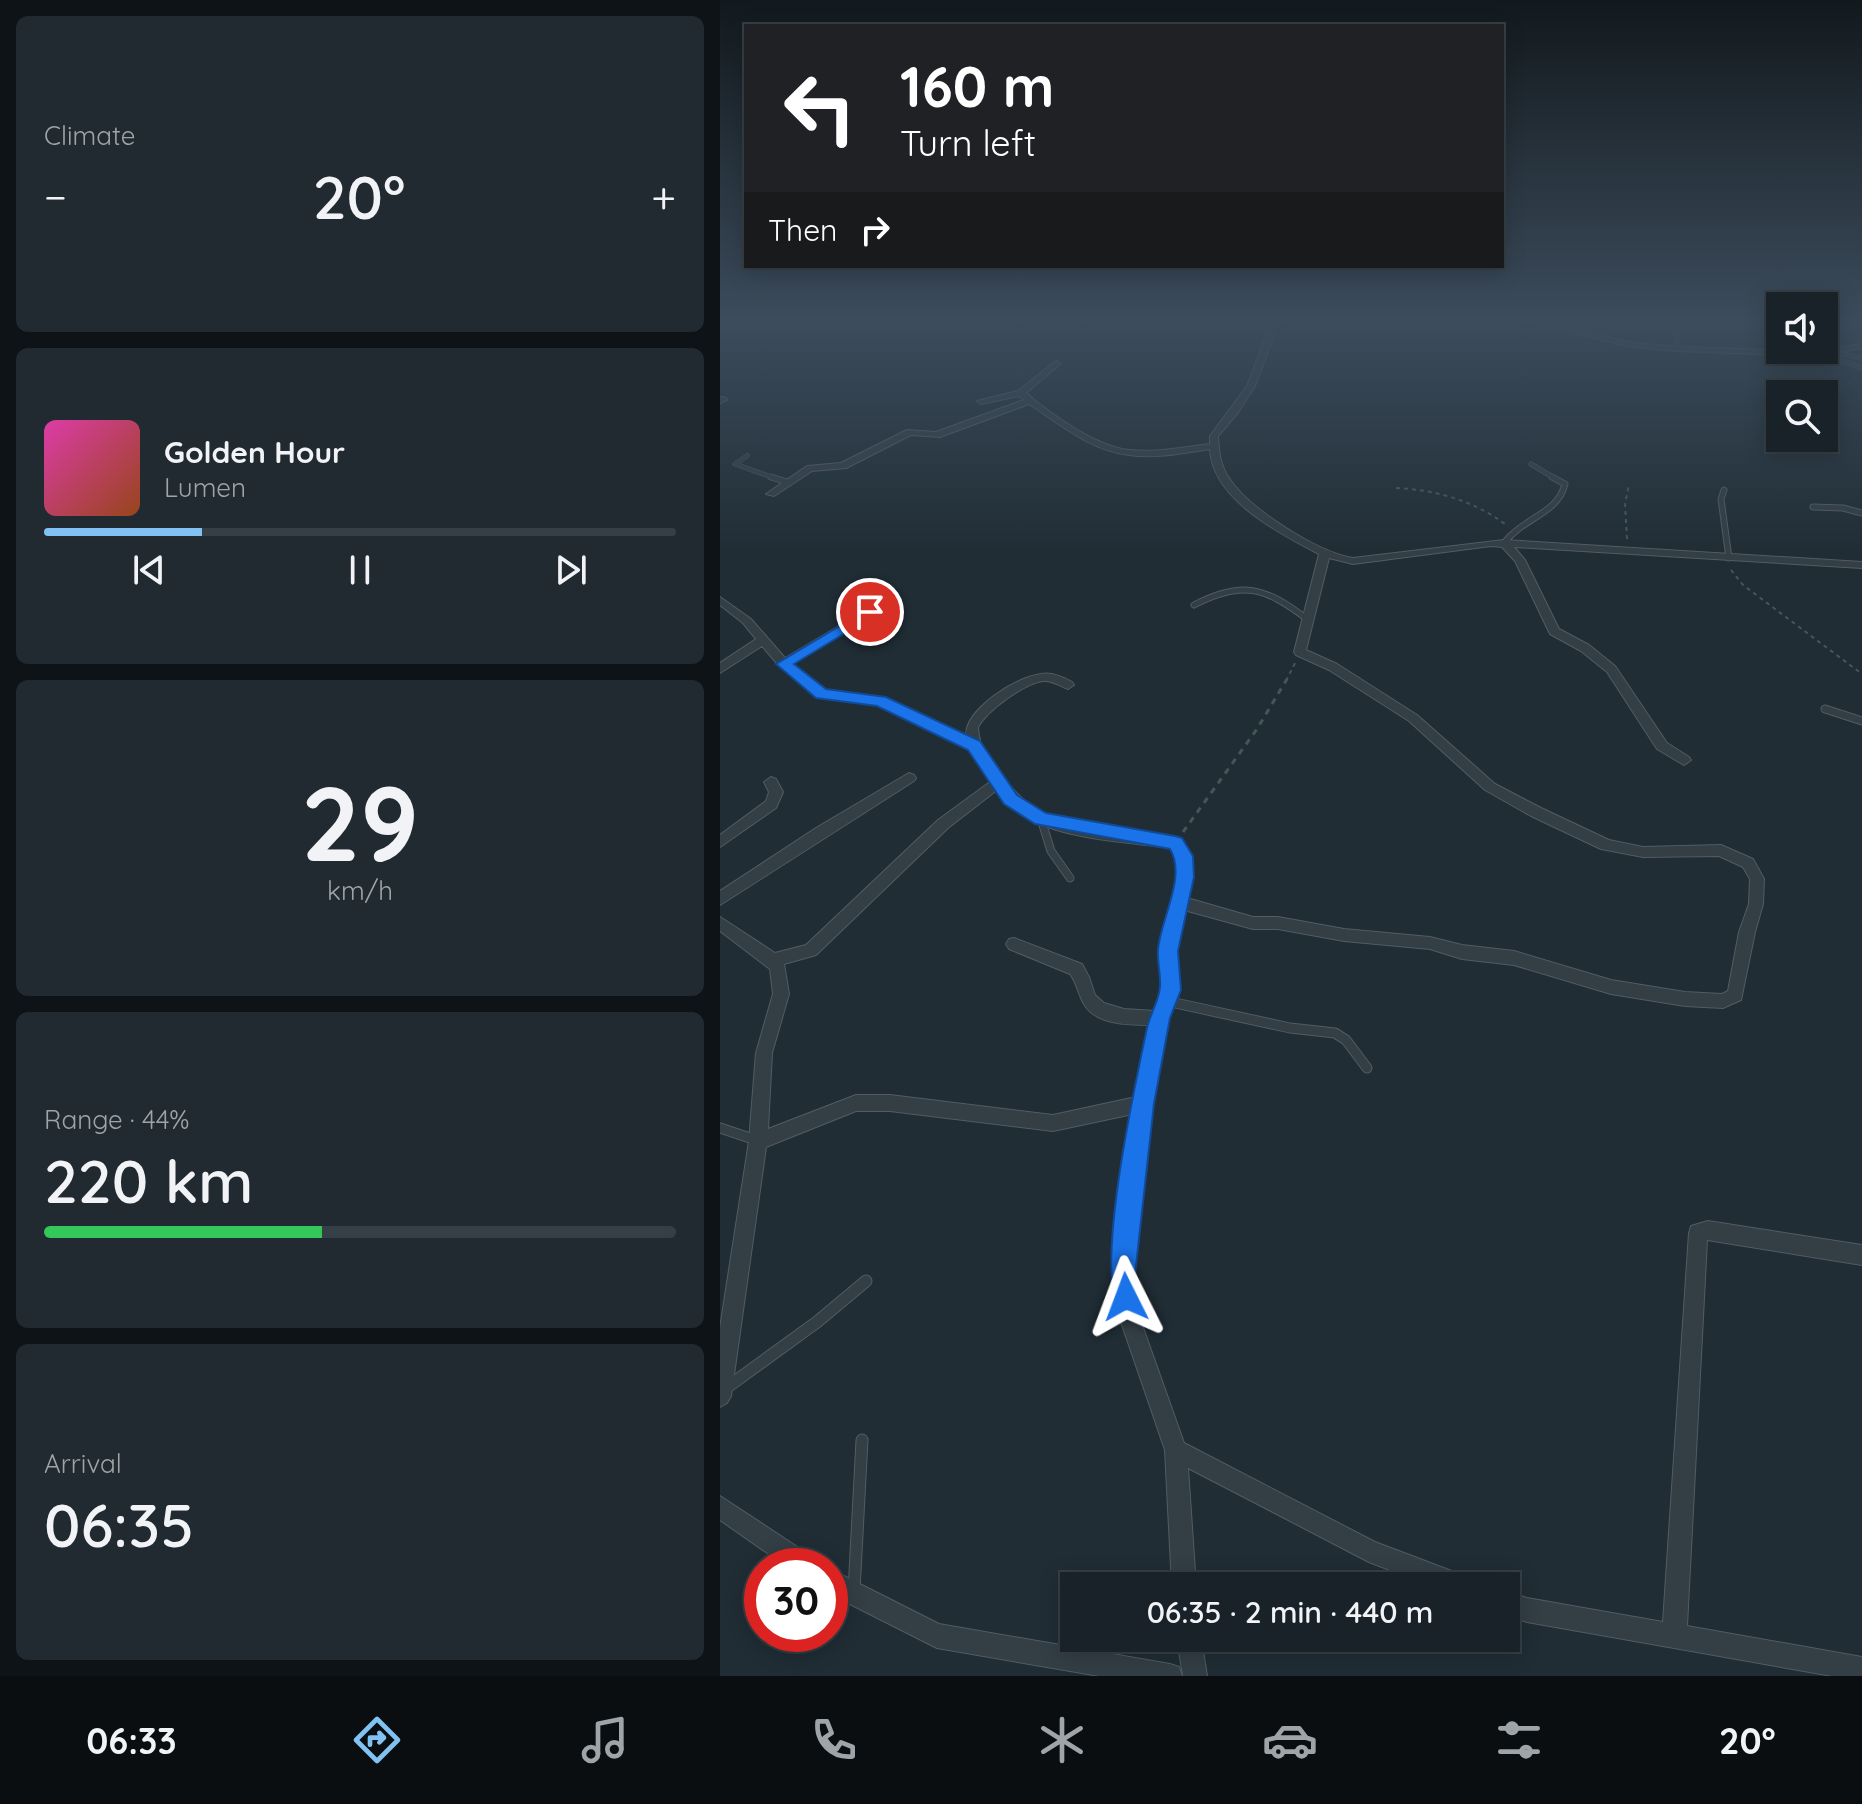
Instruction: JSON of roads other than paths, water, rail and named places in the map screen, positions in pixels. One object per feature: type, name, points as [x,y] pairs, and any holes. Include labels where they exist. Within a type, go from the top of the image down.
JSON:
[{"type":"street","points":[[1245,396],[1214,436],[1213,446],[1218,469],[1238,500],[1325,552],[1353,561],[1504,543],[1862,565]]},
{"type":"street","points":[[981,401],[1025,397],[1081,437],[1117,453],[1159,453],[1213,446]]},
{"type":"street","points":[[771,494],[810,468],[843,466],[910,432],[937,435],[1025,397]]},
{"type":"street","points":[[1504,543],[1520,560],[1554,631],[1585,648],[1611,669],[1662,746],[1684,760]]},
{"type":"street","points":[[1179,902],[1253,923],[1278,923],[1344,935],[1430,943],[1462,952],[1514,958],[1637,992],[1713,1001],[1723,1001],[1735,995],[1747,932],[1756,904],[1757,879],[1748,863],[1721,850],[1643,852],[1606,845],[1490,787],[1413,718],[1344,673],[1300,652],[1325,552]]},
{"type":"street","points":[[720,600],[747,621],[761,641],[784,664],[822,694],[880,701],[974,745]]},
{"type":"street","points":[[784,664],[870,612]]},
{"type":"street","points":[[720,669],[761,641]]},
{"type":"street","points":[[1068,685],[1054,677],[1040,677],[1000,699],[975,719],[971,729],[974,745],[1010,799],[1041,819],[1175,843],[1184,856],[1184,877],[1168,951],[1171,990],[1160,1018],[1143,1104],[1122,1275],[1130,1319],[1176,1450],[1183,1572]]},
{"type":"street","points":[[720,899],[909,778]]},
{"type":"street","points":[[720,842],[771,804],[776,792],[771,782]]},
{"type":"street","points":[[773,960],[811,950],[922,842],[999,782]]},
{"type":"street","points":[[720,923],[773,960],[778,967],[781,994],[764,1053],[758,1141],[720,1394]]},
{"type":"street","points":[[1014,944],[1076,969],[1084,977],[1092,1002],[1101,1008],[1117,1015],[1160,1018]]},
{"type":"street","points":[[758,1141],[856,1103],[890,1103],[1053,1123],[1143,1104]]},
{"type":"street","points":[[1674,1637],[1698,1233],[1708,1230],[1862,1255]]},
{"type":"street","points":[[1176,1450],[1369,1551],[1425,1572]]},
{"type":"street","points":[[720,1507],[780,1548]]},
{"type":"street","points":[[848,1590],[937,1636],[1170,1676]]},
{"type":"street","points":[[1520,1608],[1862,1669]]},
{"type":"street","points":[[1191,1652],[1195,1676]]},
{"type":"lane","points":[[747,456],[735,464],[787,482]]},
{"type":"lane","points":[[1504,543],[1513,532],[1555,506],[1565,488],[1561,481],[1531,464]]},
{"type":"lane","points":[[1724,490],[1721,499],[1729,558]]},
{"type":"lane","points":[[1813,507],[1862,513]]},
{"type":"lane","points":[[1194,605],[1224,590],[1256,588],[1270,593],[1307,619]]},
{"type":"lane","points":[[1825,709],[1862,721]]},
{"type":"lane","points":[[1041,819],[1046,841],[1057,865],[1070,878]]},
{"type":"lane","points":[[1166,1001],[1290,1028],[1335,1033],[1346,1040],[1367,1068]]},
{"type":"lane","points":[[720,1128],[758,1141]]},
{"type":"lane","points":[[720,1394],[817,1322],[866,1281]]},
{"type":"lane","points":[[853,1593],[862,1440]]}]
